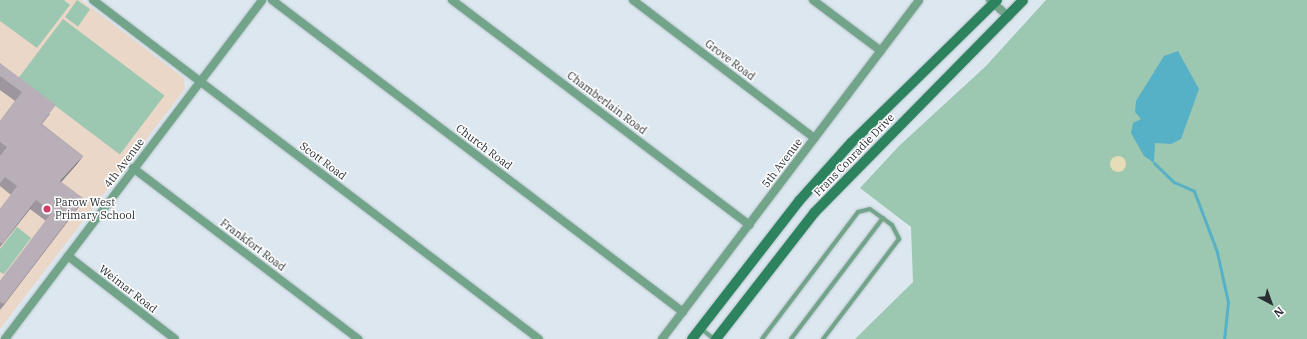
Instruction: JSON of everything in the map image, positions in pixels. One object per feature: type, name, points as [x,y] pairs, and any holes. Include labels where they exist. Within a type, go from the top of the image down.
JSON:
[{"type":"main road","name":"Frans Conradie Drive","points":[[715,339],[814,214],[1009,17],[1023,0]]},
{"type":"main road","name":"Frans Conradie Drive","points":[[692,339],[800,201],[852,142],[994,1]]},
{"type":"street","name":"Scott Road","points":[[93,0],[539,339]]},
{"type":"street","name":"4th Avenue","points":[[5,339],[262,0]]},
{"type":"street","name":"Church Road","points":[[272,0],[683,312]]},
{"type":"street","name":"Chamberlain Road","points":[[452,0],[749,225]]},
{"type":"street","name":"Grove Road","points":[[633,0],[814,138]]},
{"type":"street","points":[[813,0],[881,51]]},
{"type":"street","name":"5th Avenue","points":[[662,339],[919,0]]},
{"type":"street","points":[[994,1],[1009,17]]},
{"type":"street","name":"Frankfort Road","points":[[134,168],[358,339]]},
{"type":"street","name":"Weimar Road","points":[[68,256],[175,339]]},
{"type":"lane","points":[[762,339],[860,210],[870,209],[883,218],[898,232],[899,239],[823,339]]},
{"type":"lane","points":[[791,339],[883,218]]},
{"type":"lane","points":[[700,328],[715,339]]},
{"type":"shaded area","name":"Parow West Primary School","points":[[0,0],[81,0],[184,78],[185,89],[0,329]]},
{"type":"green space","points":[[0,0],[64,0],[70,5],[37,48],[0,21]]},
{"type":"green space","points":[[77,0],[90,9],[78,26],[65,17]]},
{"type":"green space","points":[[1046,0],[1307,0],[1307,339],[855,339],[913,282],[911,227],[860,188],[899,146],[986,66]]},
{"type":"green space","points":[[63,19],[164,95],[120,155],[18,78]]},
{"type":"green space","points":[[17,227],[31,238],[4,274],[0,272],[0,249]]},
{"type":"sand","points":[[1118,156],[1124,158],[1126,164],[1124,170],[1118,172],[1112,170],[1110,164],[1112,158]]},
{"type":"water","points":[[1178,51],[1199,89],[1181,139],[1171,144],[1155,143],[1154,163],[1144,156],[1131,133],[1133,123],[1141,119],[1135,112],[1136,101],[1164,56]]},
{"type":"building","points":[[0,63],[56,105],[41,124],[83,156],[60,181],[84,199],[4,304],[0,302],[0,281],[52,212],[36,200],[2,244],[0,242],[0,209],[17,186],[5,177],[0,183],[0,156],[7,147],[0,142],[0,121],[22,92],[0,76]]},
{"type":"waterway","points":[[1154,163],[1174,182],[1194,191],[1217,252],[1228,302],[1224,339]]},
{"type":"place","name":"Parow West Primary School","points":[[47,209]]}]
